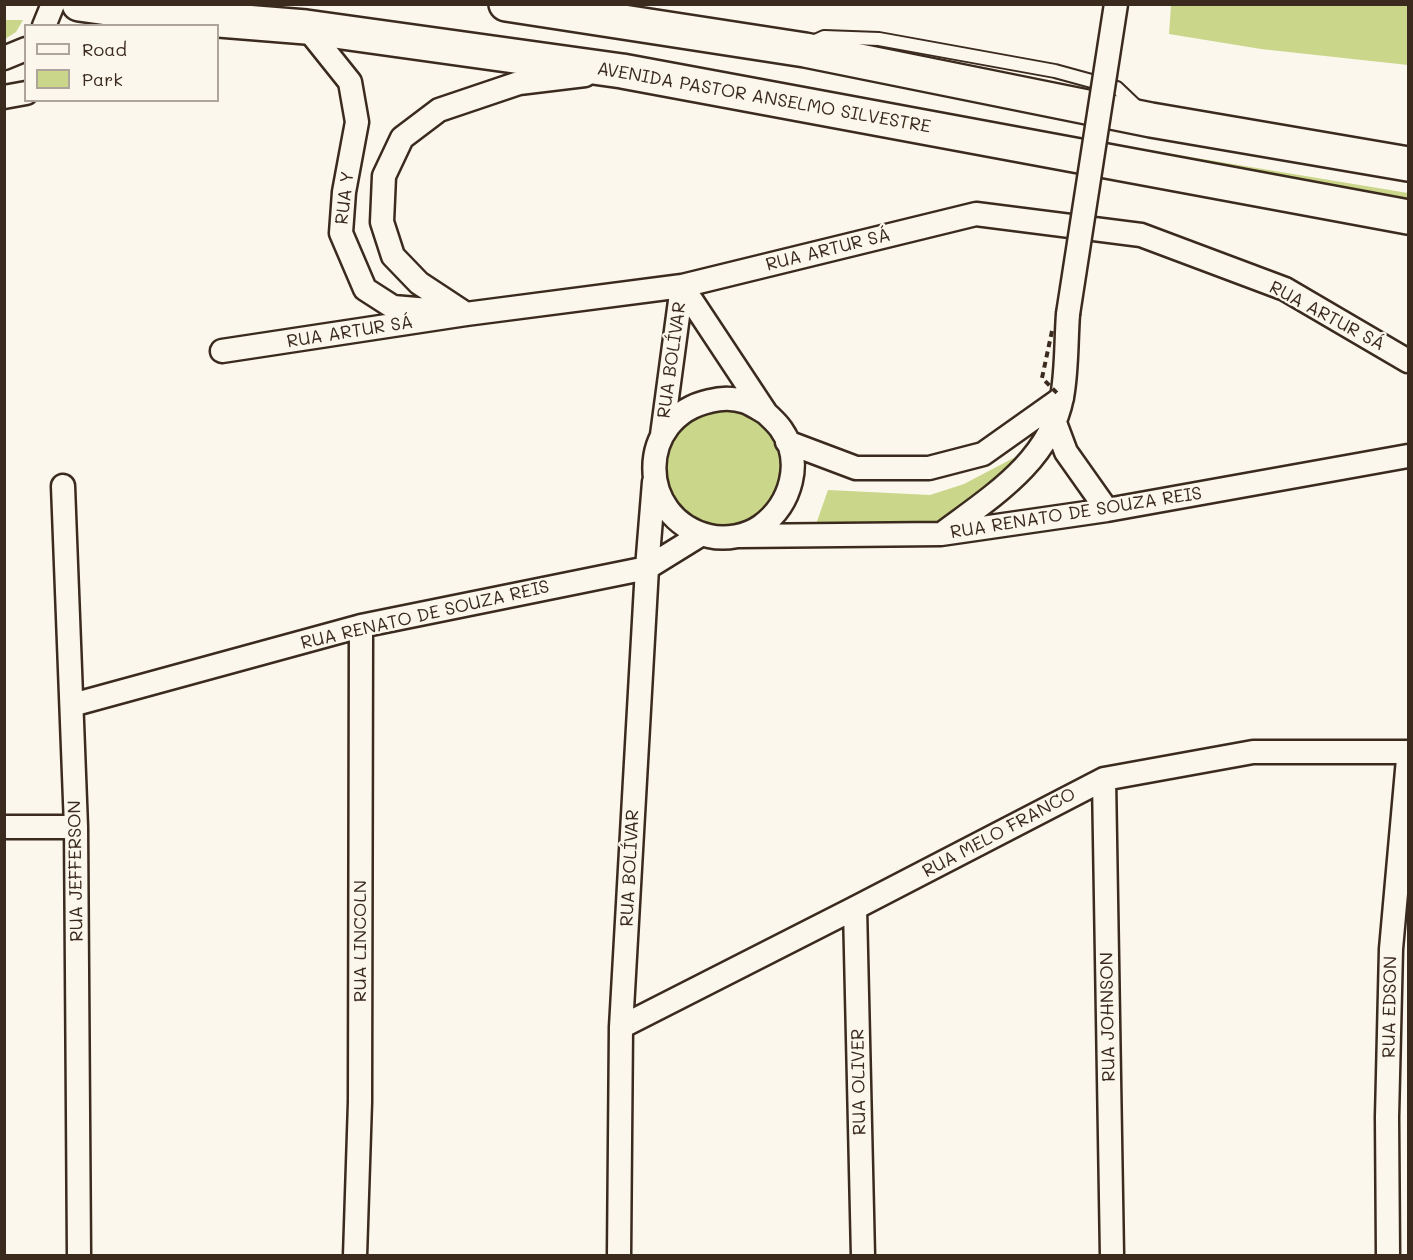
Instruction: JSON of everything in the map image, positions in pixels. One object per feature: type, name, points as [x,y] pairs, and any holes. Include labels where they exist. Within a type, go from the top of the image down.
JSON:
[{"type":"main road","name":"AVENIDA PASTOR ANSELMO SILVESTRE","points":[[79,4],[109,18],[306,27],[622,71],[1408,218]]},
{"type":"main road","points":[[506,4],[805,50],[1151,120],[1408,164]]},
{"type":"street","points":[[45,24],[53,4]]},
{"type":"street","points":[[941,534],[1008,485],[1046,442],[1062,398],[1068,314],[1116,4]]},
{"type":"street","name":"RUA Y","points":[[306,27],[350,82],[357,122],[345,192],[341,233],[365,289],[393,308],[466,314]]},
{"type":"street","points":[[4,58],[24,50]]},
{"type":"street","name":"RUA Y","points":[[466,314],[418,283],[393,256],[382,222],[384,176],[402,138],[440,110],[519,83],[622,71]]},
{"type":"street","points":[[4,97],[24,93]]},
{"type":"street","name":"RUA ARTUR SÁ","points":[[222,351],[466,314],[682,286],[976,213],[1141,235],[1285,289],[1408,361]]},
{"type":"street","points":[[682,286],[766,413],[782,430],[791,451],[793,472],[788,494],[777,513],[760,527],[740,536],[717,538],[696,533],[677,521],[663,504],[654,482],[654,458],[662,435],[677,416],[697,403],[721,398],[745,402],[766,413]]},
{"type":"street","name":"RUA BOLÍVAR","points":[[662,435],[682,286]]},
{"type":"street","points":[[787,442],[856,468],[929,468],[983,454],[1062,398]]},
{"type":"street","points":[[1054,420],[1066,452],[1107,510]]},
{"type":"street","name":"RUA RENATO DE SOUZA REIS","points":[[740,536],[941,534],[1107,510],[1408,456]]},
{"type":"street","name":"RUA BOLÍVAR","points":[[619,1256],[621,1027],[654,482]]},
{"type":"street","name":"RUA JEFFERSON","points":[[63,486],[76,827],[80,1256]]},
{"type":"street","name":"RUA RENATO DE SOUZA REIS","points":[[72,705],[361,626],[647,568],[702,534]]},
{"type":"street","name":"RUA LINCOLN","points":[[355,1256],[360,1102],[361,626]]},
{"type":"street","name":"RUA MELO FRANCO","points":[[621,1027],[1104,779],[1253,752],[1408,752]]},
{"type":"street","name":"RUA EDSON","points":[[1388,1256],[1391,949],[1408,759]]},
{"type":"street","name":"RUA JOHNSON","points":[[1104,779],[1112,1256]]},
{"type":"street","points":[[4,827],[76,827]]},
{"type":"street","name":"RUA OLIVER","points":[[855,908],[863,1256]]},
{"type":"green space","points":[[1171,5],[1408,5],[1408,65],[1261,49],[1169,34]]},
{"type":"green space","points":[[5,20],[23,20],[16,32],[5,39]]},
{"type":"green space","points":[[1118,145],[1408,193],[1408,209],[1116,159]]},
{"type":"green space","points":[[725,408],[744,411],[760,420],[774,433],[782,450],[782,488],[756,521],[715,530],[678,510],[663,472],[665,451],[675,432],[689,419]]},
{"type":"green space","points":[[1023,453],[1000,482],[937,526],[815,527],[828,490],[930,495],[964,484]]}]
